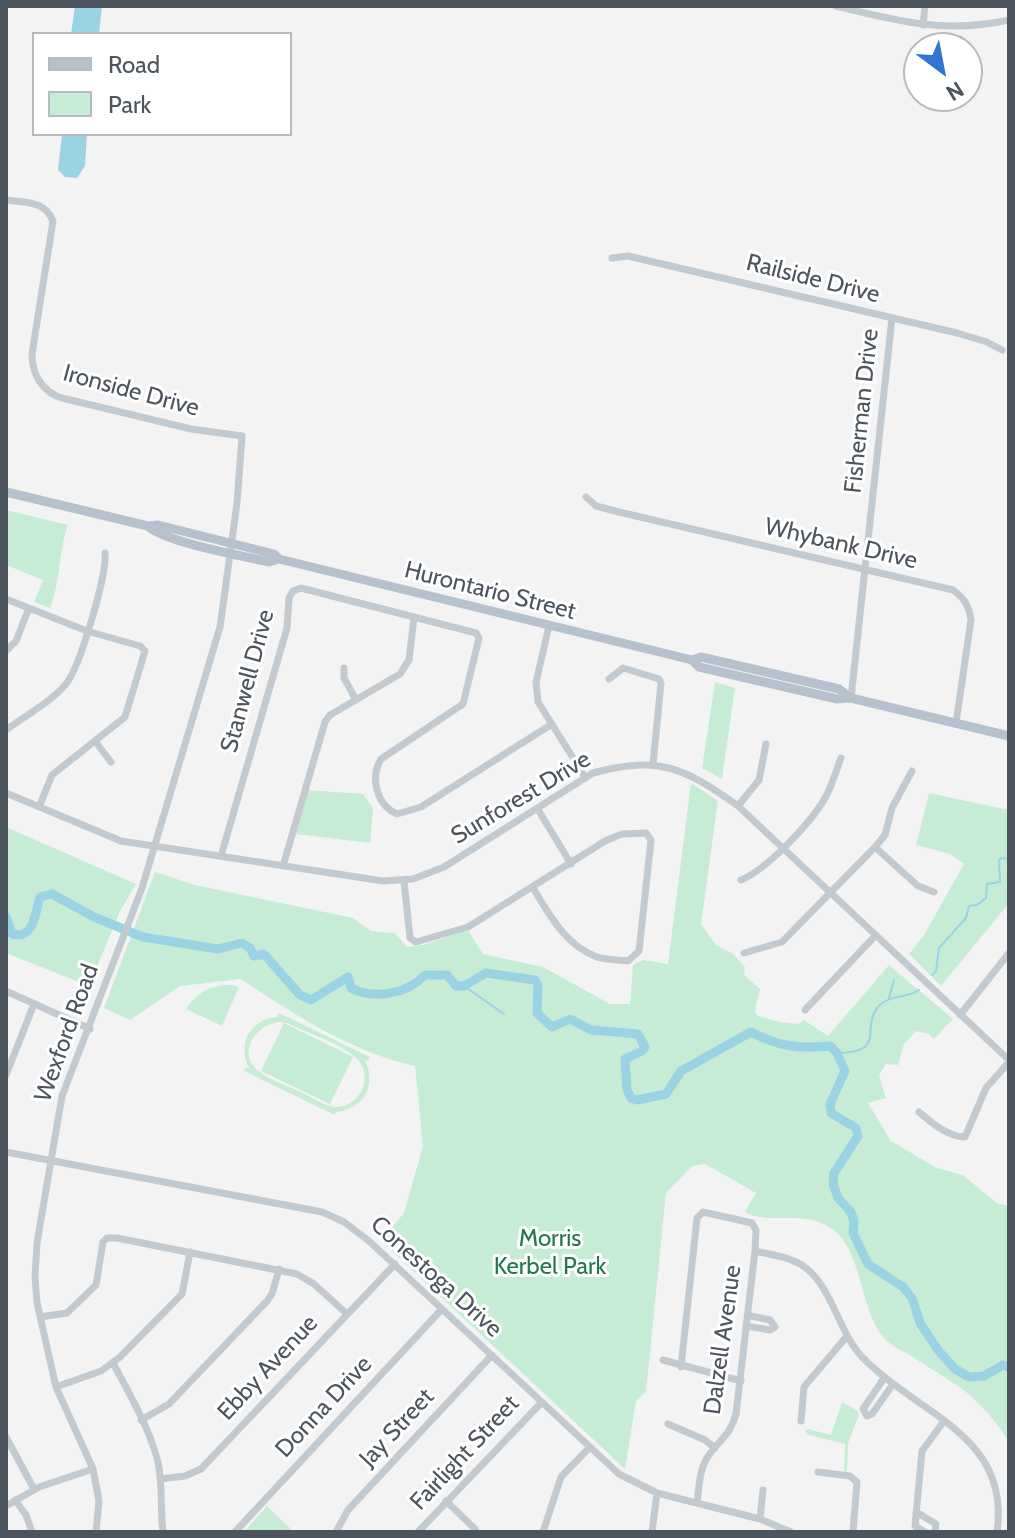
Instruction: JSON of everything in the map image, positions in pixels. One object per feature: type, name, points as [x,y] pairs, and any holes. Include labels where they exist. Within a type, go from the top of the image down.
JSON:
[{"type":"main road","name":"Hurontario Street","points":[[6,492],[148,526],[155,533],[230,548],[269,562],[279,559],[692,660],[701,657],[839,689],[851,698],[1009,736]]},
{"type":"street","points":[[836,6],[923,25],[959,27],[1009,20]]},
{"type":"street","points":[[923,25],[925,6]]},
{"type":"street","name":"Ironside Drive","points":[[6,200],[40,204],[53,221],[32,354],[35,373],[44,387],[62,398],[191,429],[242,436]]},
{"type":"street","name":"Railside Drive","points":[[612,258],[628,256],[957,333],[1002,350]]},
{"type":"street","name":"Fisherman Drive","points":[[851,698],[892,318]]},
{"type":"street","name":"Wexford Road","points":[[96,1532],[99,1501],[93,1469],[56,1387],[40,1317],[35,1277],[37,1243],[62,1096],[137,904],[220,627],[242,436]]},
{"type":"street","name":"Whybank Drive","points":[[586,497],[596,506],[619,512],[953,590],[963,597],[970,608],[971,620],[956,723]]},
{"type":"street","points":[[6,730],[68,682],[106,567],[105,553]]},
{"type":"street","name":"Stanwell Drive","points":[[221,856],[287,628],[289,598],[293,591],[301,588],[414,617]]},
{"type":"street","points":[[6,599],[87,631],[140,646],[145,651],[125,717],[52,775],[39,807]]},
{"type":"street","points":[[6,651],[16,641],[29,608]]},
{"type":"street","points":[[283,866],[325,722],[330,715],[400,674],[406,666],[414,617],[476,633],[479,643],[463,704],[381,759],[377,766],[374,783],[388,811],[397,814],[421,807],[552,724]]},
{"type":"street","points":[[549,626],[536,694],[585,777]]},
{"type":"street","points":[[344,668],[344,678],[356,700]]},
{"type":"street","points":[[609,679],[623,668],[659,679],[653,764]]},
{"type":"street","points":[[95,741],[111,762]]},
{"type":"street","points":[[738,806],[759,780],[766,744]]},
{"type":"street","points":[[741,880],[761,870],[826,796],[841,758]]},
{"type":"street","name":"Sunforest Drive","points":[[6,793],[107,837],[383,881],[404,881],[444,867],[585,777],[617,767],[653,764],[695,776],[738,806],[1009,1061]]},
{"type":"street","points":[[744,953],[782,942],[875,847],[885,835],[892,808],[912,771]]},
{"type":"street","points":[[537,808],[571,864]]},
{"type":"street","points":[[404,881],[407,928],[410,938],[416,942],[468,927],[605,841],[622,834],[646,833],[651,840],[639,951],[633,959],[597,957],[571,939],[562,932],[533,888]]},
{"type":"street","points":[[875,847],[918,886],[934,892]]},
{"type":"street","points":[[805,1010],[875,936]]},
{"type":"street","points":[[960,1015],[1009,953]]},
{"type":"street","points":[[6,991],[90,1029]]},
{"type":"street","points":[[6,1075],[34,1004]]},
{"type":"street","points":[[919,1112],[959,1138],[965,1137],[986,1088],[1009,1061]]},
{"type":"street","name":"Conestoga Drive","points":[[6,1152],[322,1212],[356,1230],[395,1264],[619,1474],[657,1493],[760,1519],[791,1532]]},
{"type":"street","name":"Dalzell Avenue","points":[[681,1367],[696,1224],[700,1212],[752,1223],[756,1230],[755,1251],[741,1381],[733,1425],[703,1467],[697,1503]]},
{"type":"street","points":[[40,1317],[67,1313],[93,1289],[98,1278],[101,1250],[107,1238],[297,1274],[314,1284],[347,1314]]},
{"type":"street","points":[[755,1251],[788,1259],[806,1268],[823,1290],[862,1358],[884,1378],[972,1442],[990,1470],[1000,1508],[997,1532]]},
{"type":"street","points":[[56,1387],[84,1378],[113,1363],[182,1294],[190,1252]]},
{"type":"street","name":"Ebby Avenue","points":[[160,1479],[185,1476],[201,1469],[395,1264]]},
{"type":"street","points":[[141,1420],[169,1404],[267,1301],[279,1269]]},
{"type":"street","name":"Donna Drive","points":[[235,1532],[442,1309]]},
{"type":"street","points":[[746,1326],[770,1330],[775,1327],[770,1320],[747,1315]]},
{"type":"street","points":[[801,1421],[804,1387],[847,1336]]},
{"type":"street","name":"Jay Street","points":[[336,1532],[348,1510],[492,1355]]},
{"type":"street","points":[[663,1360],[741,1381]]},
{"type":"street","points":[[113,1363],[154,1452],[160,1479],[163,1532]]},
{"type":"street","points":[[884,1378],[863,1409],[867,1416],[872,1414],[893,1384]]},
{"type":"street","name":"Fairlight Street","points":[[418,1532],[541,1403]]},
{"type":"street","points":[[925,1532],[915,1526],[922,1451],[944,1421]]},
{"type":"street","points":[[668,1424],[705,1440],[715,1448]]},
{"type":"street","points":[[6,1437],[34,1489]]},
{"type":"street","points":[[543,1532],[561,1477],[589,1448]]},
{"type":"street","points":[[6,1506],[34,1489],[93,1469]]},
{"type":"street","points":[[818,1472],[850,1476],[857,1482],[853,1532]]},
{"type":"street","points":[[760,1519],[763,1490]]},
{"type":"street","points":[[652,1532],[657,1493]]},
{"type":"street","points":[[15,1500],[26,1515],[32,1532]]},
{"type":"street","points":[[446,1501],[475,1529]]},
{"type":"street","points":[[916,1512],[936,1524],[935,1532]]},
{"type":"green space","points":[[6,510],[68,525],[50,608],[34,602],[43,580],[6,565]]},
{"type":"green space","points":[[715,682],[735,688],[722,779],[702,768]]},
{"type":"green space","name":"Morris Kerbel Park","points":[[691,783],[718,801],[701,924],[716,945],[732,953],[745,967],[744,975],[760,989],[755,1011],[758,1016],[799,1024],[804,1020],[828,1036],[889,965],[953,1019],[934,1039],[929,1034],[916,1031],[904,1044],[898,1065],[886,1064],[879,1075],[886,1098],[868,1103],[891,1141],[937,1168],[963,1175],[997,1203],[1009,1206],[1009,1442],[977,1401],[884,1338],[874,1322],[851,1254],[837,1233],[814,1220],[766,1218],[745,1212],[756,1193],[705,1164],[692,1166],[666,1193],[646,1392],[636,1401],[625,1469],[381,1241],[404,1213],[423,1146],[415,1066],[346,1042],[303,1019],[241,979],[180,986],[130,1020],[104,1008],[155,872],[195,885],[353,918],[371,931],[395,933],[407,947],[468,930],[483,954],[543,967],[610,1004],[630,1004],[633,965],[643,960],[668,964]]},
{"type":"green space","points":[[307,790],[363,794],[373,808],[370,843],[296,834]]},
{"type":"green space","points":[[929,793],[1009,810],[1009,903],[941,986],[909,954],[924,935],[964,864],[950,854],[916,845]]},
{"type":"green space","points":[[6,827],[136,884],[120,911],[89,986],[6,953]]},
{"type":"green space","points":[[231,985],[239,987],[222,1026],[186,1009],[205,990]]},
{"type":"green space","points":[[279,1013],[370,1057],[368,1061],[365,1060],[369,1078],[366,1094],[361,1101],[335,1115],[244,1071],[246,1067],[250,1069],[245,1051],[248,1035],[259,1023],[277,1017]],"holes":[[[273,1023],[287,1023],[335,1044],[358,1060],[364,1082],[353,1101],[339,1107],[326,1105],[271,1079],[253,1065],[249,1048],[257,1033]]]},
{"type":"green space","points":[[284,1023],[353,1057],[330,1104],[261,1071]]},
{"type":"green space","points":[[842,1402],[858,1411],[859,1415],[848,1443],[847,1471],[844,1473],[845,1444],[809,1435],[805,1431],[808,1429],[831,1435]]},
{"type":"green space","points":[[267,1506],[292,1530],[296,1532],[244,1532]]},
{"type":"water","points":[[75,6],[102,6],[99,32],[71,32]]},
{"type":"water","points":[[62,136],[87,136],[85,166],[77,178],[65,177],[58,170]]},
{"type":"waterway","points":[[932,975],[936,971],[939,948],[966,918],[969,906],[977,905],[986,898],[987,884],[1000,882],[999,860],[1009,859]]},
{"type":"waterway","points":[[6,917],[12,934],[25,933],[33,923],[40,897],[52,894],[94,917],[143,937],[218,949],[242,943],[250,948],[254,956],[264,954],[300,995],[311,1000],[348,977],[351,988],[370,994],[400,991],[425,975],[447,975],[456,986],[464,986],[486,973],[535,980],[538,985],[537,1013],[552,1027],[570,1019],[591,1030],[638,1034],[645,1047],[625,1059],[627,1090],[631,1098],[637,1100],[666,1094],[681,1071],[751,1032],[789,1046],[830,1046],[837,1053],[845,1071],[830,1104],[831,1113],[856,1128],[858,1136],[834,1173],[833,1184],[838,1198],[851,1212],[853,1233],[868,1264],[903,1287],[912,1298],[920,1323],[955,1369],[969,1377],[984,1376],[1003,1365],[1009,1367]]},
{"type":"waterway","points":[[889,998],[894,980]]},
{"type":"waterway","points":[[464,986],[504,1014]]},
{"type":"waterway","points":[[837,1053],[853,1052],[868,1044],[873,1015],[882,1003],[919,990]]}]
